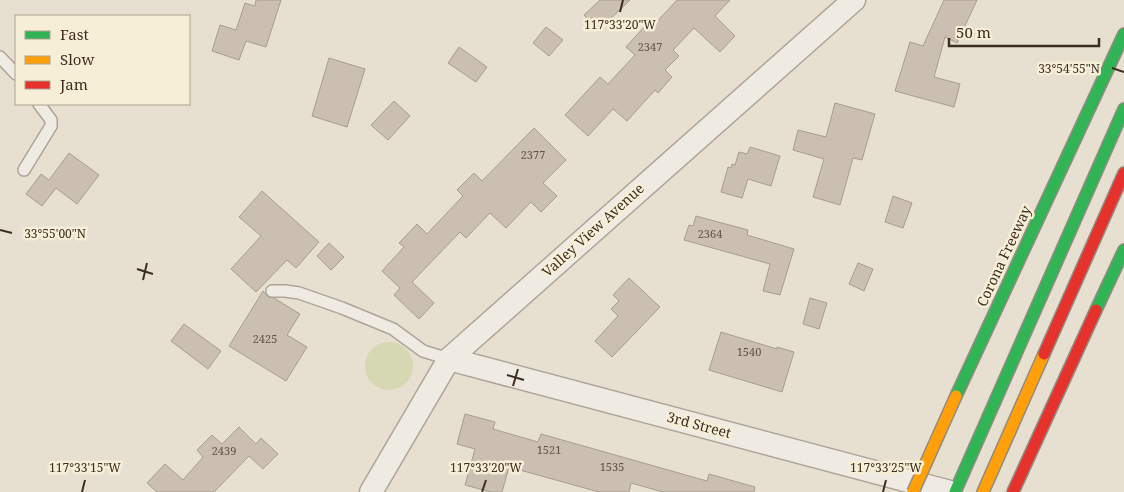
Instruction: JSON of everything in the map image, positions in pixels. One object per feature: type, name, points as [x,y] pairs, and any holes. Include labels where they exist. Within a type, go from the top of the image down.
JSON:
[{"type":"highway","points":[[1112,60],[1124,30]]},
{"type":"highway","name":"Corona Freeway","points":[[913,492],[1124,34]]},
{"type":"highway","points":[[955,492],[1124,109]]},
{"type":"highway","points":[[983,492],[1124,173]]},
{"type":"highway","points":[[1013,492],[1124,250]]},
{"type":"street","name":"Valley View Avenue","points":[[371,492],[449,359],[854,0]]},
{"type":"street","name":"3rd Street","points":[[449,359],[950,492]]},
{"type":"lane","points":[[0,57],[15,73]]},
{"type":"lane","points":[[24,170],[51,126],[52,120],[40,105]]},
{"type":"lane","points":[[272,291],[299,293],[342,308],[392,329],[423,351],[449,359]]},
{"type":"green space","points":[[389,342],[398,344],[406,349],[411,357],[413,366],[411,375],[406,383],[398,388],[389,390],[380,388],[372,383],[367,375],[365,366],[367,357],[372,349],[380,344]]},
{"type":"building","points":[[256,0],[281,0],[266,47],[246,41],[239,60],[212,51],[220,25],[236,30],[245,3],[255,6]]},
{"type":"building","points":[[600,0],[630,0],[599,30],[584,15]]},
{"type":"building","points":[[677,0],[730,0],[715,16],[735,36],[720,52],[694,28],[673,50],[679,56],[665,70],[672,77],[658,93],[655,90],[627,121],[613,109],[588,136],[565,115],[600,77],[608,84],[635,55],[626,47],[645,26],[649,30]]},
{"type":"building","points":[[944,0],[977,0],[957,43],[945,37],[934,77],[960,84],[954,107],[895,91],[910,42],[923,46]]},
{"type":"building","points":[[546,27],[563,40],[549,56],[533,43]]},
{"type":"building","points":[[459,47],[487,67],[476,82],[448,63]]},
{"type":"building","points":[[329,58],[365,69],[347,127],[312,116]]},
{"type":"building","points":[[394,101],[410,116],[388,140],[371,125]]},
{"type":"building","points":[[835,103],[875,114],[862,160],[853,158],[840,205],[813,197],[824,159],[793,150],[798,130],[826,137]]},
{"type":"building","points":[[534,128],[566,160],[543,183],[557,196],[541,212],[531,202],[506,228],[490,213],[466,238],[460,232],[412,282],[434,303],[419,319],[394,295],[400,288],[382,271],[404,247],[399,243],[417,224],[427,234],[463,196],[457,190],[474,173],[482,181]]},
{"type":"building","points":[[750,147],[780,156],[771,186],[748,179],[742,198],[721,192],[728,167],[731,168],[732,164],[735,165],[739,152],[747,154]]},
{"type":"building","points":[[69,153],[99,175],[77,204],[56,188],[42,206],[26,194],[41,174],[49,180]]},
{"type":"building","points":[[262,191],[319,242],[296,268],[287,260],[256,292],[231,269],[261,236],[239,217]]},
{"type":"building","points":[[893,196],[912,203],[903,228],[885,222]]},
{"type":"building","points":[[696,216],[748,230],[747,235],[794,249],[780,295],[763,291],[770,264],[684,240],[689,225],[693,226]]},
{"type":"building","points":[[329,243],[344,257],[331,270],[317,256]]},
{"type":"building","points":[[858,263],[873,269],[864,291],[849,284]]},
{"type":"building","points":[[629,278],[660,307],[612,357],[595,341],[618,316],[611,309],[619,301],[613,295]]},
{"type":"building","points":[[263,291],[268,297],[274,298],[300,314],[287,335],[307,347],[286,381],[229,346]]},
{"type":"building","points":[[810,298],[827,303],[819,329],[803,324]]},
{"type":"building","points":[[184,324],[221,351],[208,369],[171,341]]},
{"type":"building","points":[[721,332],[777,349],[777,347],[794,352],[782,392],[709,370]]},
{"type":"building","points":[[465,414],[495,422],[493,429],[538,442],[541,434],[707,481],[709,474],[755,487],[754,492],[663,492],[631,483],[629,492],[599,492],[509,467],[502,492],[491,492],[465,485],[475,449],[457,444]]},
{"type":"building","points":[[239,427],[256,444],[261,438],[278,454],[263,469],[249,456],[214,492],[157,492],[147,483],[165,464],[183,480],[203,457],[197,450],[212,435],[222,444]]},
{"type":"traffic: fast","points":[[956,396],[1124,34]]},
{"type":"traffic: fast","points":[[955,492],[1124,109]]},
{"type":"traffic: fast","points":[[1096,310],[1124,250]]},
{"type":"traffic: slow","points":[[983,492],[1044,354]]},
{"type":"traffic: slow","points":[[913,492],[956,396]]},
{"type":"traffic: jam","points":[[1044,354],[1124,173]]},
{"type":"traffic: jam","points":[[1013,492],[1096,310]]}]
